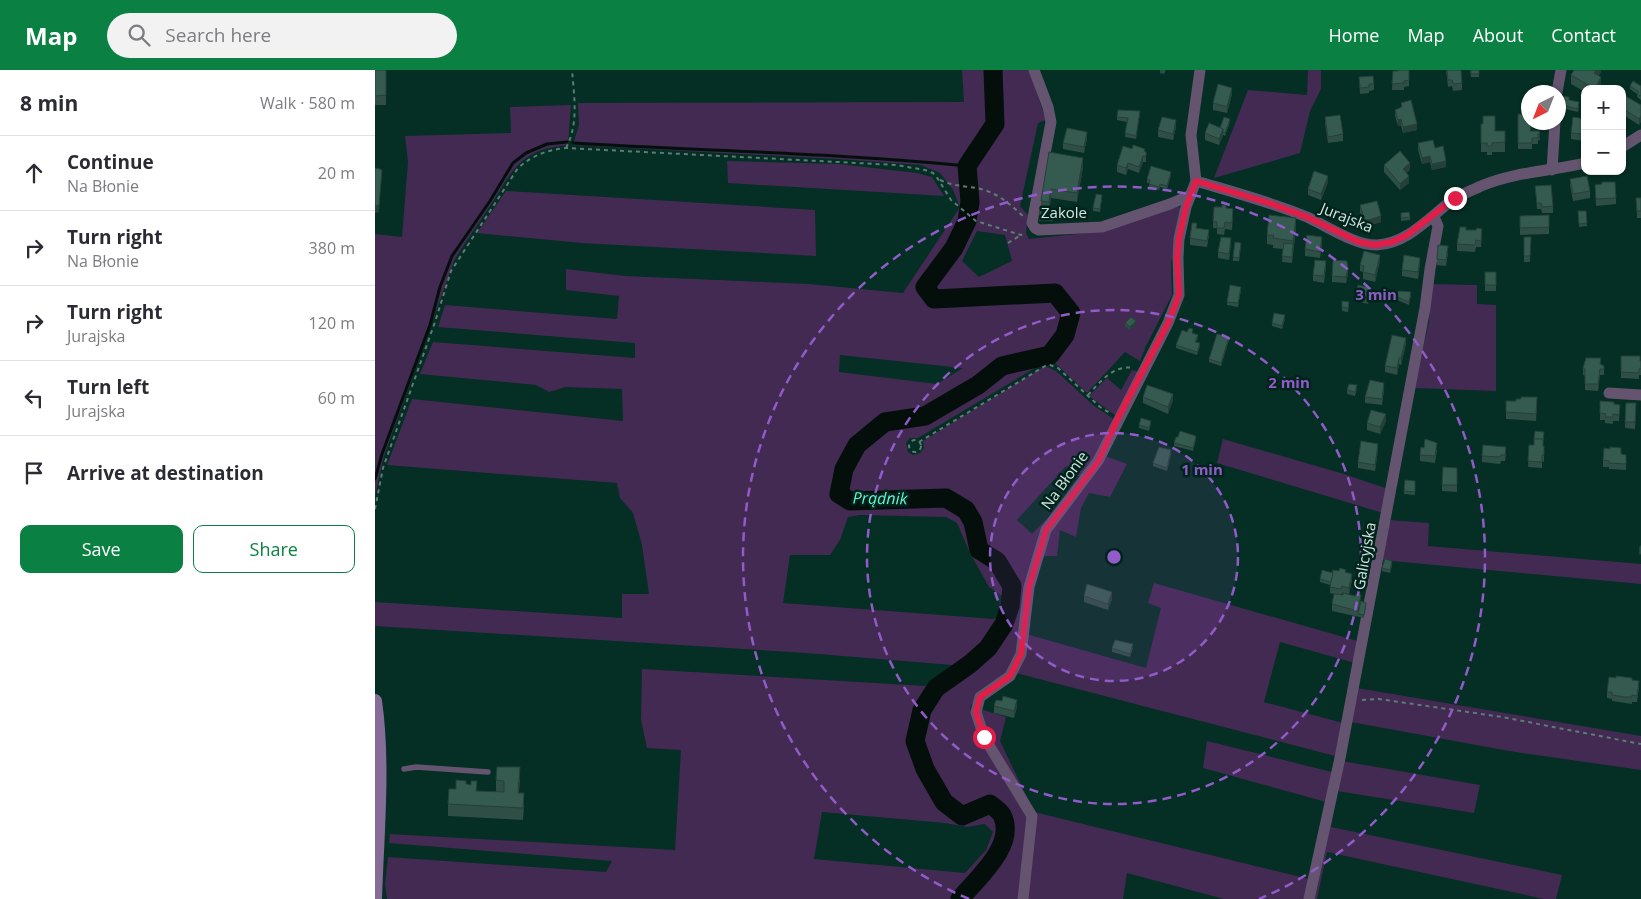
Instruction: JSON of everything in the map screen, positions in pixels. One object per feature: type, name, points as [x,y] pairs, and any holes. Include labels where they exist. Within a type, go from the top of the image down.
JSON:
[{"type":"main road","points":[[375,701],[379,769],[375,899]]},
{"type":"street","name":"Zakole","points":[[1034,70],[1049,107],[1051,122],[1033,225],[1039,230],[1102,227],[1170,204],[1191,194]]},
{"type":"street","points":[[1196,181],[1191,135],[1200,70]]},
{"type":"street","points":[[1558,85],[1561,70]]},
{"type":"street","points":[[1552,170],[1554,130]]},
{"type":"street","points":[[1626,145],[1641,135]]},
{"type":"street","name":"Jurajska","points":[[1196,181],[1269,203],[1307,217],[1359,242],[1375,245],[1400,239],[1455,198],[1482,186],[1501,179],[1581,164]]},
{"type":"street","name":"Na Błonie","points":[[1023,899],[1032,816],[984,737],[976,712],[980,697],[1010,676],[1021,654],[1029,587],[1046,530],[1098,462],[1118,418],[1168,323],[1179,295],[1177,258],[1179,238],[1186,207],[1196,181]]},
{"type":"street","name":"Galicyjska","points":[[1309,899],[1351,701],[1425,308],[1437,226],[1433,216]]},
{"type":"street","points":[[1609,393],[1641,395]]},
{"type":"lane","points":[[404,770],[416,767],[488,772]]},
{"type":"path","points":[[566,148],[571,140],[575,114],[572,70]]},
{"type":"path","points":[[375,509],[383,468],[435,322],[451,271],[518,168],[530,158],[549,149],[566,148],[896,165],[925,170],[951,185],[962,188],[977,188],[1000,197],[1033,225],[1030,232],[1008,243]]},
{"type":"path","points":[[938,179],[951,200],[976,221],[1021,235]]},
{"type":"path","points":[[919,442],[921,447],[919,450],[915,452],[910,450],[909,444],[911,441],[919,442],[1049,365],[1058,368],[1100,407],[1118,418]]},
{"type":"path","points":[[1088,396],[1105,376],[1125,366],[1144,369]]},
{"type":"path","points":[[1351,701],[1379,698],[1502,717],[1641,744]]},
{"type":"shaded area","points":[[962,70],[1029,70],[1046,120],[1038,123],[1020,206],[1028,215],[1026,233],[1029,239],[1105,231],[1178,206],[1182,210],[1171,263],[1172,295],[1140,361],[1125,352],[1087,393],[1055,363],[1045,362],[918,438],[910,438],[906,443],[908,452],[913,455],[920,453],[924,448],[923,441],[1045,366],[1056,371],[1093,405],[1115,420],[1094,461],[1081,478],[1066,466],[1017,520],[1032,534],[1054,511],[1015,655],[1008,671],[979,691],[970,708],[975,726],[1028,815],[1019,899],[387,899],[385,884],[388,857],[606,872],[612,861],[389,843],[390,834],[675,850],[681,750],[647,748],[641,720],[642,669],[925,686],[952,665],[806,653],[375,626],[375,602],[622,618],[622,594],[649,594],[642,545],[633,513],[620,498],[617,483],[387,465],[412,399],[623,421],[622,389],[566,387],[549,392],[536,385],[420,374],[433,342],[635,358],[635,343],[438,327],[445,305],[617,319],[619,296],[566,290],[566,269],[625,276],[809,284],[903,293],[960,207],[953,190],[940,173],[921,165],[573,145],[579,125],[578,103],[964,102]],"holes":[[[977,231],[1005,235],[1012,261],[979,277],[962,261]],[[840,355],[963,368],[937,384],[839,372]],[[860,515],[946,517],[957,523],[970,553],[989,587],[1005,598],[1002,612],[994,619],[783,603],[790,555],[830,555],[840,540],[848,517]],[[822,812],[945,823],[967,827],[985,824],[993,832],[986,850],[965,873],[814,859]]]},
{"type":"shaded area","points":[[1308,70],[1321,70],[1321,89],[1310,111],[1300,153],[1214,178],[1248,90],[1307,95]]},
{"type":"shaded area","points":[[571,105],[568,145],[540,151],[531,155],[517,166],[454,261],[384,456],[375,496],[375,234],[402,237],[408,162],[405,136],[511,133],[510,107]]},
{"type":"shaded area","points":[[727,161],[839,164],[917,173],[932,177],[944,196],[728,183]]},
{"type":"shaded area","points":[[506,191],[815,210],[816,256],[582,243],[477,233]]},
{"type":"shaded area","points":[[1430,284],[1477,285],[1477,304],[1496,305],[1496,391],[1414,388],[1429,322]]},
{"type":"shaded area","points":[[1132,370],[1140,372],[1116,416],[1089,396],[1107,378],[1121,390]]},
{"type":"shaded area","points":[[1223,439],[1344,474],[1388,489],[1383,513],[1217,463]]},
{"type":"shaded area","points":[[1105,456],[1127,464],[1110,497],[1089,493],[1081,508],[1076,537],[1060,530],[1057,556],[1042,556],[1051,532],[1102,465]]},
{"type":"shaded area","points":[[1389,520],[1429,523],[1428,546],[1641,564],[1641,584],[1381,560]]},
{"type":"shaded area","points":[[1154,583],[1361,642],[1355,663],[1280,642],[1264,702],[1343,723],[1357,688],[1641,736],[1641,770],[1509,751],[1351,722],[1342,761],[1480,785],[1474,813],[1337,791],[1331,827],[1562,875],[1556,899],[1544,899],[1327,852],[1317,899],[1224,899],[1127,873],[1123,899],[1025,899],[1035,825],[987,736],[980,709],[1006,717],[1000,741],[1034,812],[1309,879],[1326,802],[1203,768],[1207,741],[1332,772],[1335,756],[1016,673],[1026,634],[1146,668],[1161,608],[1148,603]]},
{"type":"building","points":[[375,70],[386,70],[386,95],[375,96]]},
{"type":"building","points":[[1409,70],[1409,80],[1404,81],[1404,83],[1392,84],[1393,71]]},
{"type":"building","points":[[1447,70],[1461,70],[1462,83],[1453,84],[1452,80],[1448,80]]},
{"type":"building","points":[[1471,70],[1479,70],[1479,74],[1471,74]]},
{"type":"building","points":[[1574,70],[1596,70],[1594,73],[1601,77],[1597,85],[1588,85],[1571,75]]},
{"type":"building","points":[[1373,76],[1374,84],[1369,84],[1369,87],[1360,88],[1359,77]]},
{"type":"building","points":[[1633,81],[1641,86],[1641,96],[1637,94],[1639,92],[1630,86]]},
{"type":"building","points":[[1218,84],[1232,88],[1227,107],[1213,103]]},
{"type":"building","points":[[1566,96],[1569,97],[1569,100],[1579,102],[1578,109],[1566,106]]},
{"type":"building","points":[[1626,96],[1641,105],[1641,116],[1639,119],[1626,111]]},
{"type":"building","points":[[1411,100],[1417,124],[1403,127],[1401,119],[1398,120],[1395,110],[1402,107],[1401,103]]},
{"type":"building","points":[[1118,110],[1140,111],[1136,136],[1125,133],[1128,118],[1117,117]]},
{"type":"building","points":[[1518,114],[1521,114],[1521,130],[1539,131],[1540,134],[1538,134],[1538,138],[1532,138],[1532,143],[1518,143]]},
{"type":"building","points":[[1340,115],[1343,134],[1328,137],[1325,117]]},
{"type":"building","points":[[1483,116],[1495,116],[1495,131],[1505,131],[1505,142],[1492,143],[1492,146],[1487,146],[1487,143],[1481,143]]},
{"type":"building","points":[[1162,117],[1176,120],[1173,134],[1158,130]]},
{"type":"building","points":[[1224,117],[1230,119],[1225,133],[1220,128]]},
{"type":"building","points":[[1573,117],[1581,118],[1581,134],[1571,133]]},
{"type":"building","points":[[1209,123],[1223,129],[1219,139],[1205,133]]},
{"type":"building","points":[[1067,128],[1087,132],[1084,147],[1063,143]]},
{"type":"building","points":[[1433,140],[1435,148],[1443,146],[1446,161],[1432,164],[1430,156],[1422,158],[1418,143]]},
{"type":"building","points":[[1133,145],[1145,149],[1144,151],[1146,152],[1146,156],[1143,156],[1139,167],[1128,163],[1126,168],[1117,165],[1123,146],[1132,149]]},
{"type":"building","points":[[1400,151],[1410,163],[1403,169],[1409,176],[1400,184],[1384,165]]},
{"type":"building","points":[[1049,152],[1083,158],[1077,193],[1051,189],[1049,202],[1041,201]]},
{"type":"building","points":[[1151,166],[1171,172],[1167,186],[1160,184],[1159,187],[1149,184],[1150,180],[1147,179]]},
{"type":"building","points":[[375,169],[382,170],[379,205],[375,206]]},
{"type":"building","points":[[1314,171],[1328,176],[1321,194],[1308,189]]},
{"type":"building","points":[[1587,176],[1590,191],[1573,194],[1570,179]]},
{"type":"building","points":[[1602,182],[1615,182],[1616,198],[1596,199],[1595,185],[1602,184]]},
{"type":"building","points":[[1551,185],[1553,206],[1542,207],[1541,203],[1537,203],[1535,186]]},
{"type":"building","points":[[1096,194],[1102,195],[1100,209],[1093,208]]},
{"type":"building","points":[[1636,198],[1641,198],[1641,211],[1637,211]]},
{"type":"building","points":[[1377,201],[1381,216],[1365,221],[1360,205]]},
{"type":"building","points":[[1222,205],[1233,209],[1232,223],[1225,222],[1224,228],[1217,228],[1217,222],[1213,221],[1214,207],[1222,207]]},
{"type":"building","points":[[1040,211],[1047,211],[1047,215],[1053,215],[1053,218],[1039,217]]},
{"type":"building","points":[[1578,211],[1586,211],[1587,223],[1579,224]]},
{"type":"building","points":[[1409,212],[1410,217],[1401,218],[1401,213]]},
{"type":"building","points":[[1269,215],[1296,218],[1293,241],[1273,238],[1274,235],[1267,235]]},
{"type":"building","points":[[1549,215],[1549,227],[1520,228],[1520,216]]},
{"type":"building","points":[[1192,223],[1197,223],[1196,228],[1209,230],[1207,241],[1190,238]]},
{"type":"building","points":[[1460,227],[1466,227],[1466,230],[1482,229],[1481,241],[1476,240],[1475,245],[1457,244]]},
{"type":"building","points":[[1307,235],[1322,237],[1320,252],[1305,249]]},
{"type":"building","points":[[1221,237],[1231,238],[1229,254],[1218,252]]},
{"type":"building","points":[[1524,237],[1531,237],[1530,256],[1524,256]]},
{"type":"building","points":[[1235,242],[1241,243],[1239,258],[1233,257]]},
{"type":"building","points":[[1284,243],[1293,244],[1292,257],[1282,256]]},
{"type":"building","points":[[1438,245],[1448,246],[1446,260],[1437,259]]},
{"type":"building","points":[[1364,251],[1380,255],[1375,275],[1363,272],[1364,266],[1360,265]]},
{"type":"building","points":[[1404,255],[1420,258],[1418,272],[1402,270]]},
{"type":"building","points":[[1315,260],[1326,261],[1324,276],[1313,275]]},
{"type":"building","points":[[1333,260],[1347,261],[1346,277],[1332,276]]},
{"type":"building","points":[[1485,272],[1496,272],[1496,285],[1485,285]]},
{"type":"building","points":[[1230,285],[1241,287],[1238,303],[1227,302]]},
{"type":"building","points":[[1358,285],[1371,288],[1368,298],[1356,295]]},
{"type":"building","points":[[1398,291],[1411,292],[1409,302],[1397,297]]},
{"type":"building","points":[[1342,301],[1349,302],[1348,308],[1342,307]]},
{"type":"building","points":[[1274,313],[1285,315],[1282,326],[1272,323]]},
{"type":"building","points":[[1131,317],[1136,321],[1130,327],[1125,323]]},
{"type":"building","points":[[1189,328],[1193,329],[1192,333],[1198,335],[1195,342],[1200,343],[1197,352],[1176,345],[1182,330],[1187,332]]},
{"type":"building","points":[[1217,334],[1229,337],[1221,363],[1209,359]]},
{"type":"building","points":[[1392,335],[1406,338],[1397,368],[1385,366]]},
{"type":"building","points":[[1621,356],[1640,356],[1641,369],[1639,369],[1639,373],[1621,372]]},
{"type":"building","points":[[1586,358],[1601,358],[1600,364],[1604,366],[1604,369],[1600,369],[1598,384],[1585,384],[1585,369],[1583,368]]},
{"type":"building","points":[[1370,380],[1384,383],[1382,399],[1365,397]]},
{"type":"building","points":[[1349,384],[1357,385],[1355,392],[1347,390]]},
{"type":"building","points":[[1147,385],[1173,394],[1168,407],[1143,397]]},
{"type":"building","points":[[1521,397],[1537,397],[1536,414],[1506,412],[1506,401],[1516,401],[1516,399],[1521,399]]},
{"type":"building","points":[[1600,401],[1614,402],[1614,404],[1620,405],[1619,415],[1613,414],[1613,417],[1605,417],[1606,414],[1600,413]]},
{"type":"building","points":[[1626,403],[1636,403],[1635,422],[1625,422]]},
{"type":"building","points":[[1371,410],[1386,414],[1380,427],[1367,423]]},
{"type":"building","points":[[1141,418],[1151,421],[1149,428],[1139,425]]},
{"type":"building","points":[[1180,431],[1196,436],[1193,448],[1174,443]]},
{"type":"building","points":[[1535,431],[1544,432],[1543,440],[1534,439]]},
{"type":"building","points":[[1425,439],[1437,443],[1435,456],[1420,455],[1421,447],[1424,448]]},
{"type":"building","points":[[1534,439],[1543,439],[1544,455],[1542,455],[1542,462],[1528,461],[1529,445],[1534,445]]},
{"type":"building","points":[[1361,441],[1378,444],[1375,465],[1358,462]]},
{"type":"building","points":[[1483,445],[1506,447],[1505,455],[1500,457],[1482,456]]},
{"type":"building","points":[[1159,447],[1171,450],[1167,468],[1153,463]]},
{"type":"building","points":[[1610,447],[1621,448],[1621,454],[1626,455],[1626,464],[1609,463],[1609,461],[1603,460],[1604,448],[1610,449]]},
{"type":"building","points":[[1443,467],[1457,468],[1457,485],[1442,485]]},
{"type":"building","points":[[1405,480],[1415,481],[1415,492],[1404,491]]},
{"type":"building","points":[[1385,559],[1392,561],[1390,570],[1382,568]]},
{"type":"building","points":[[1340,568],[1352,574],[1349,588],[1342,586],[1341,589],[1330,587],[1333,570],[1339,571]]},
{"type":"building","points":[[1322,570],[1333,573],[1331,582],[1320,579]]},
{"type":"building","points":[[1087,584],[1112,592],[1108,604],[1084,596]]},
{"type":"building","points":[[1343,593],[1355,596],[1356,594],[1361,595],[1358,611],[1332,604],[1334,594],[1343,595]]},
{"type":"building","points":[[1361,601],[1366,603],[1364,615],[1358,614]]},
{"type":"building","points":[[1115,640],[1133,644],[1130,654],[1112,648]]},
{"type":"building","points":[[1616,676],[1639,681],[1637,696],[1625,697],[1612,695],[1612,692],[1607,692],[1609,677],[1616,678]]},
{"type":"building","points":[[1003,696],[1017,700],[1014,711],[994,706],[996,700],[1002,701]]},
{"type":"building","points":[[497,767],[520,767],[518,793],[524,793],[523,808],[448,804],[449,789],[456,789],[456,780],[466,781],[466,784],[471,785],[471,781],[477,781],[476,791],[504,792],[504,781],[496,780]]},
{"type":"waterway","name":"Prądnik","points":[[960,899],[985,871],[1000,849],[1004,838],[1005,826],[1002,815],[990,804],[962,816],[944,802],[925,769],[915,741],[922,710],[936,688],[970,664],[988,648],[1004,624],[1010,606],[1012,586],[997,561],[979,550],[973,522],[966,510],[946,498],[850,501],[839,494],[844,469],[857,445],[885,422],[925,416],[978,385],[1002,366],[1050,355],[1065,335],[1071,313],[1055,293],[934,299],[925,287],[954,248],[967,221],[970,202],[967,166],[995,124],[993,70]]},
{"type":"waterway","points":[[375,479],[382,454],[430,325],[440,287],[452,256],[490,201],[513,163],[526,153],[547,144],[567,142]]},
{"type":"waterway","points":[[573,143],[819,155],[967,166]]},
{"type":"route","points":[[984,737],[976,712],[980,697],[1010,676],[1021,654],[1029,587],[1046,530],[1098,462],[1118,418],[1168,323],[1179,295],[1177,258],[1179,238],[1186,207],[1196,181],[1269,203],[1307,217],[1359,242],[1375,245],[1392,242],[1407,235],[1455,198]]}]
